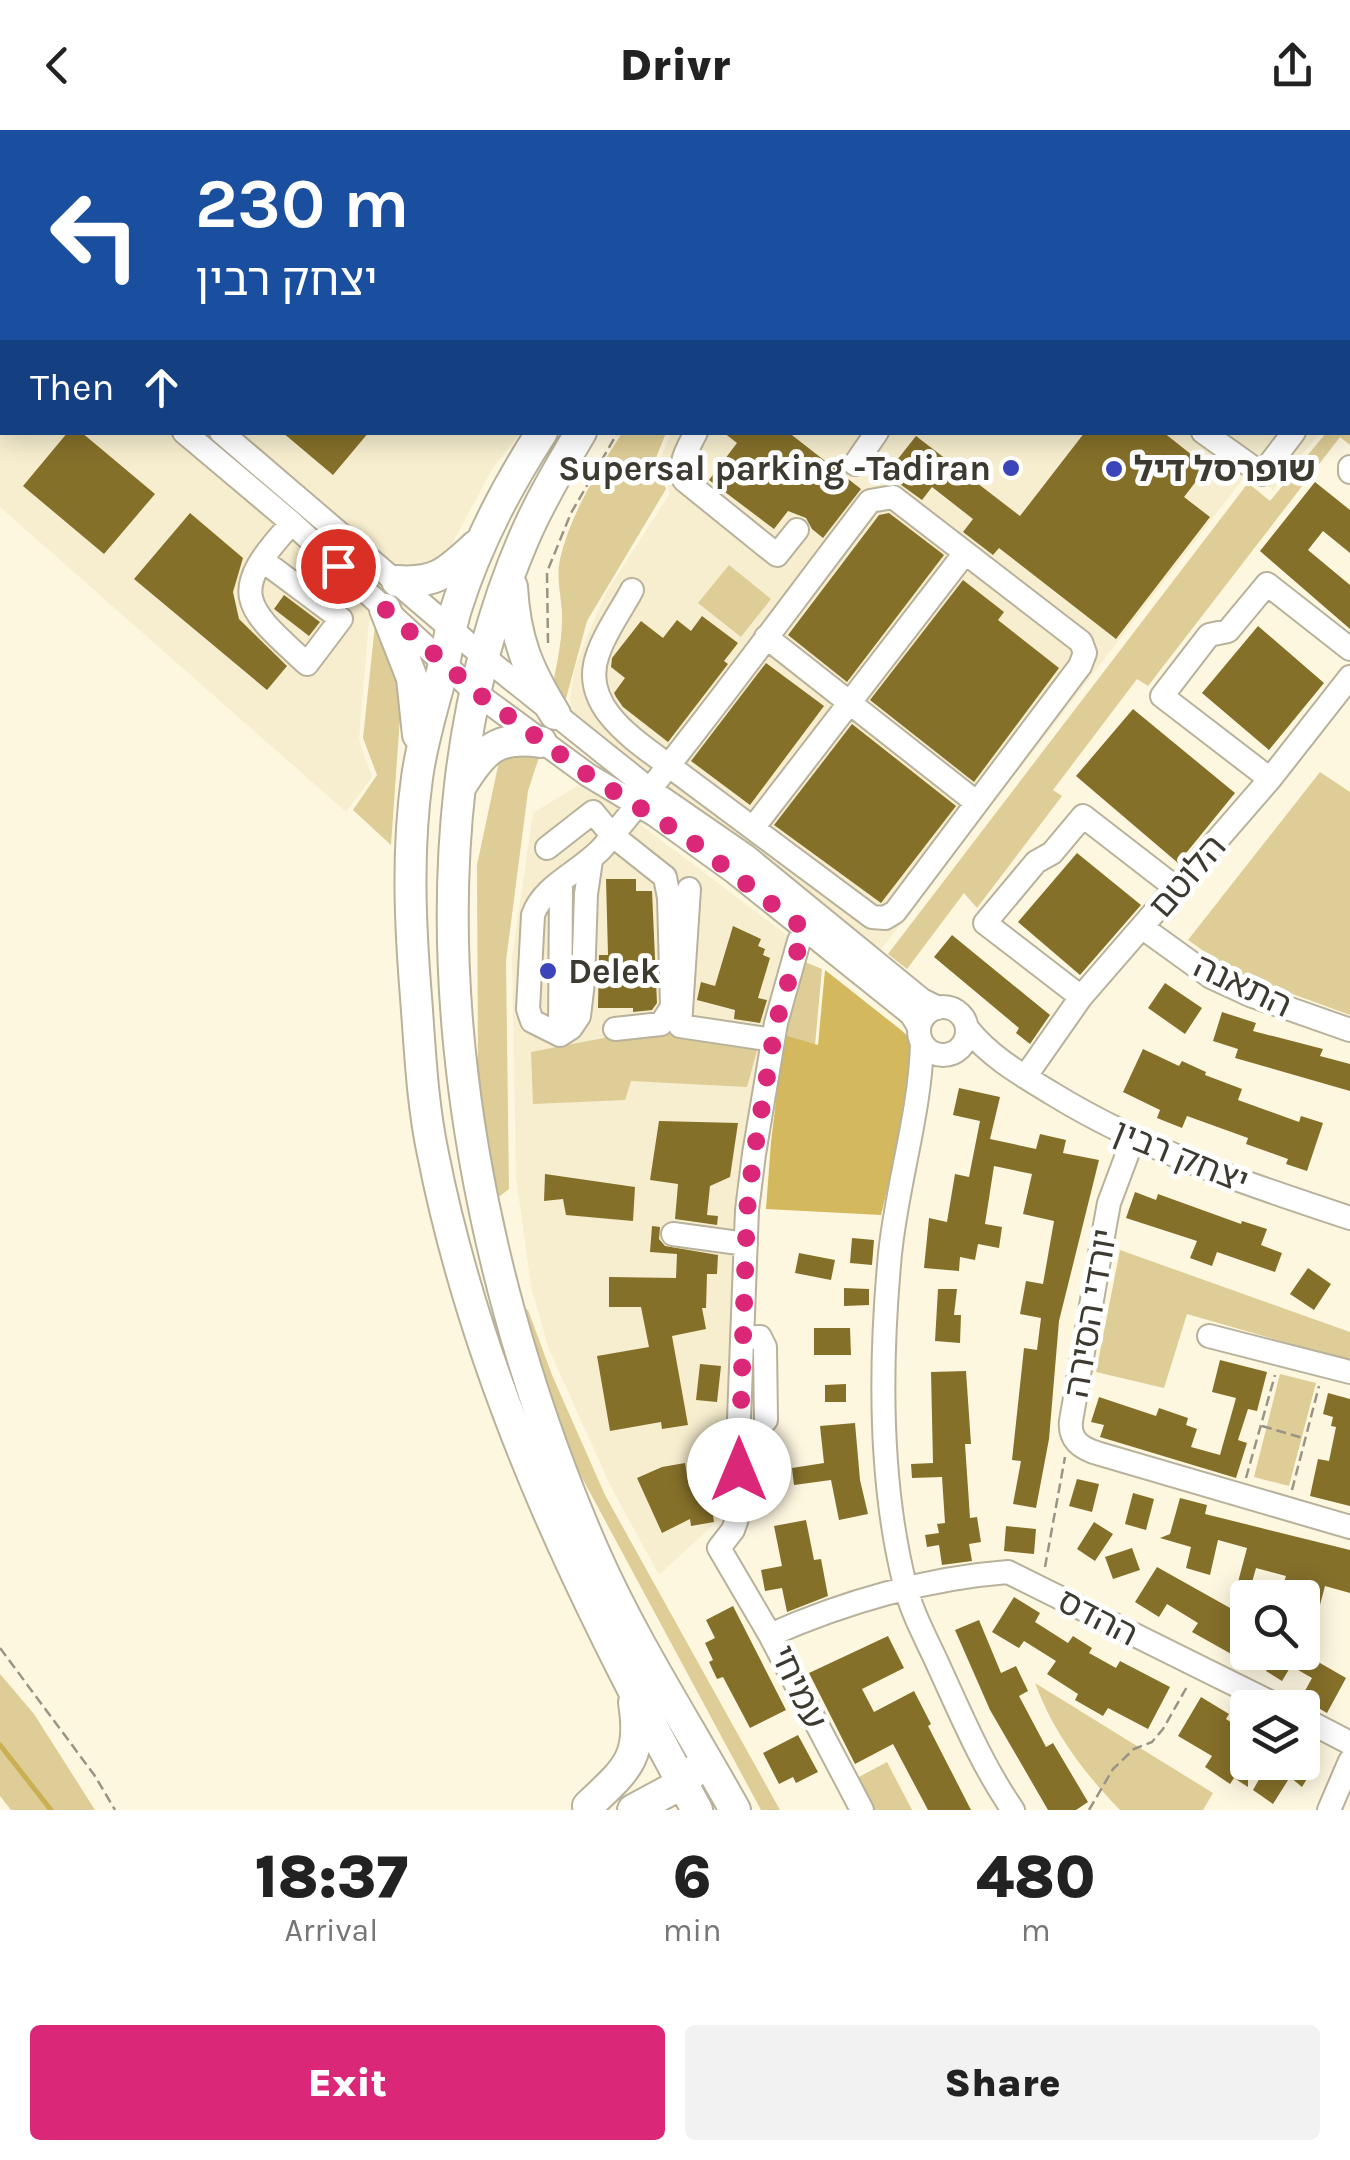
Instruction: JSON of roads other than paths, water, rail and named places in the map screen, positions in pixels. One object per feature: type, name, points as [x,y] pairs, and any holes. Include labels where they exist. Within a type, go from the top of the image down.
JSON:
[{"type":"main road","points":[[540,435],[502,500],[450,629],[420,764],[411,870],[411,944],[426,1108],[445,1211],[496,1377],[532,1476],[604,1634],[683,1785]]},
{"type":"main road","points":[[580,435],[544,494],[511,570],[476,692],[460,788],[452,874],[459,1020],[471,1124],[502,1286],[538,1406],[594,1553],[618,1603],[735,1810]]},
{"type":"main road","points":[[420,764],[412,678],[391,595],[415,582],[443,576],[486,536]]},
{"type":"main road","points":[[460,788],[482,756],[502,742],[548,728],[522,654],[514,617],[511,570]]},
{"type":"main road","points":[[585,1808],[625,1772],[634,1757],[638,1732],[627,1675]]},
{"type":"main road","points":[[633,1810],[683,1785],[706,1758]]},
{"type":"main road","points":[[585,1808],[683,1785]]},
{"type":"street","points":[[188,435],[292,523],[391,595],[450,629],[484,658],[548,728]]},
{"type":"street","points":[[224,435],[391,595],[444,662],[476,692],[548,728],[642,797],[746,856],[910,1014],[934,1054],[957,1045]]},
{"type":"street","points":[[694,435],[683,458],[684,480],[776,554],[797,530]]},
{"type":"street","points":[[855,464],[876,435]]},
{"type":"street","points":[[1207,435],[1262,474],[1292,435]]},
{"type":"street","points":[[592,860],[586,894],[579,1016],[560,1035],[532,1022],[528,1009],[533,915],[538,901],[592,860],[668,765],[870,501],[893,497],[1080,642],[1085,653],[1080,666],[895,912],[885,918],[872,917],[668,765],[616,724],[597,695],[592,673],[598,651],[632,590]]},
{"type":"street","points":[[262,560],[341,619],[307,664],[255,614],[248,596],[262,560],[266,550],[292,523]]},
{"type":"street","points":[[753,828],[965,553]]},
{"type":"street","points":[[1270,779],[1162,696],[1209,635],[1228,631],[1267,584],[1350,649]]},
{"type":"street","points":[[766,637],[977,803]]},
{"type":"street","name":"הלוטם","points":[[1023,1076],[1081,997],[1270,779],[1350,677]]},
{"type":"street","points":[[547,848],[592,812],[612,835],[664,878],[669,898],[672,1007],[661,1024],[616,1029]]},
{"type":"street","points":[[1081,997],[985,923],[1036,862],[1052,854],[1083,816],[1176,888]]},
{"type":"street","points":[[689,889],[680,1026],[773,1040]]},
{"type":"street","points":[[810,921],[922,1000],[956,1011],[957,1045],[915,1102]]},
{"type":"street","points":[[770,1635],[719,1548],[739,1512],[742,1338],[754,1154],[773,1040],[810,921]]},
{"type":"street","name":"התאנה","points":[[1142,928],[1211,977],[1350,1030]]},
{"type":"street","points":[[938,1008],[927,1013],[920,1036],[915,1102],[890,1252],[884,1347],[888,1480],[906,1590],[964,1720],[1013,1810]]},
{"type":"street","name":"יצחק רבין","points":[[957,1045],[1023,1076],[1133,1139],[1215,1173],[1350,1218]]},
{"type":"street","name":"יורדי הסירה","points":[[1133,1139],[1109,1203],[1070,1431],[1075,1441],[1087,1450],[1350,1527]]},
{"type":"street","points":[[673,1234],[746,1244]]},
{"type":"street","points":[[1209,1336],[1350,1372]]},
{"type":"street","points":[[742,1338],[760,1337],[765,1346],[766,1420]]},
{"type":"street","name":"ההדס","points":[[906,1590],[965,1575],[1008,1572],[1245,1690]]},
{"type":"street","name":"עמיחי","points":[[862,1810],[770,1635],[814,1616],[906,1590]]},
{"type":"street","points":[[1320,1727],[1350,1742]]},
{"type":"street","points":[[1329,1810],[1350,1761]]},
{"type":"waterway","points":[[0,1745],[51,1810]]},
{"type":"place","name":"Supersal parking -Tadiran","points":[[1011,468]]},
{"type":"place","name":"שופרסל דיל","points":[[1114,469]]},
{"type":"place","name":"Delek","points":[[548,971]]}]
